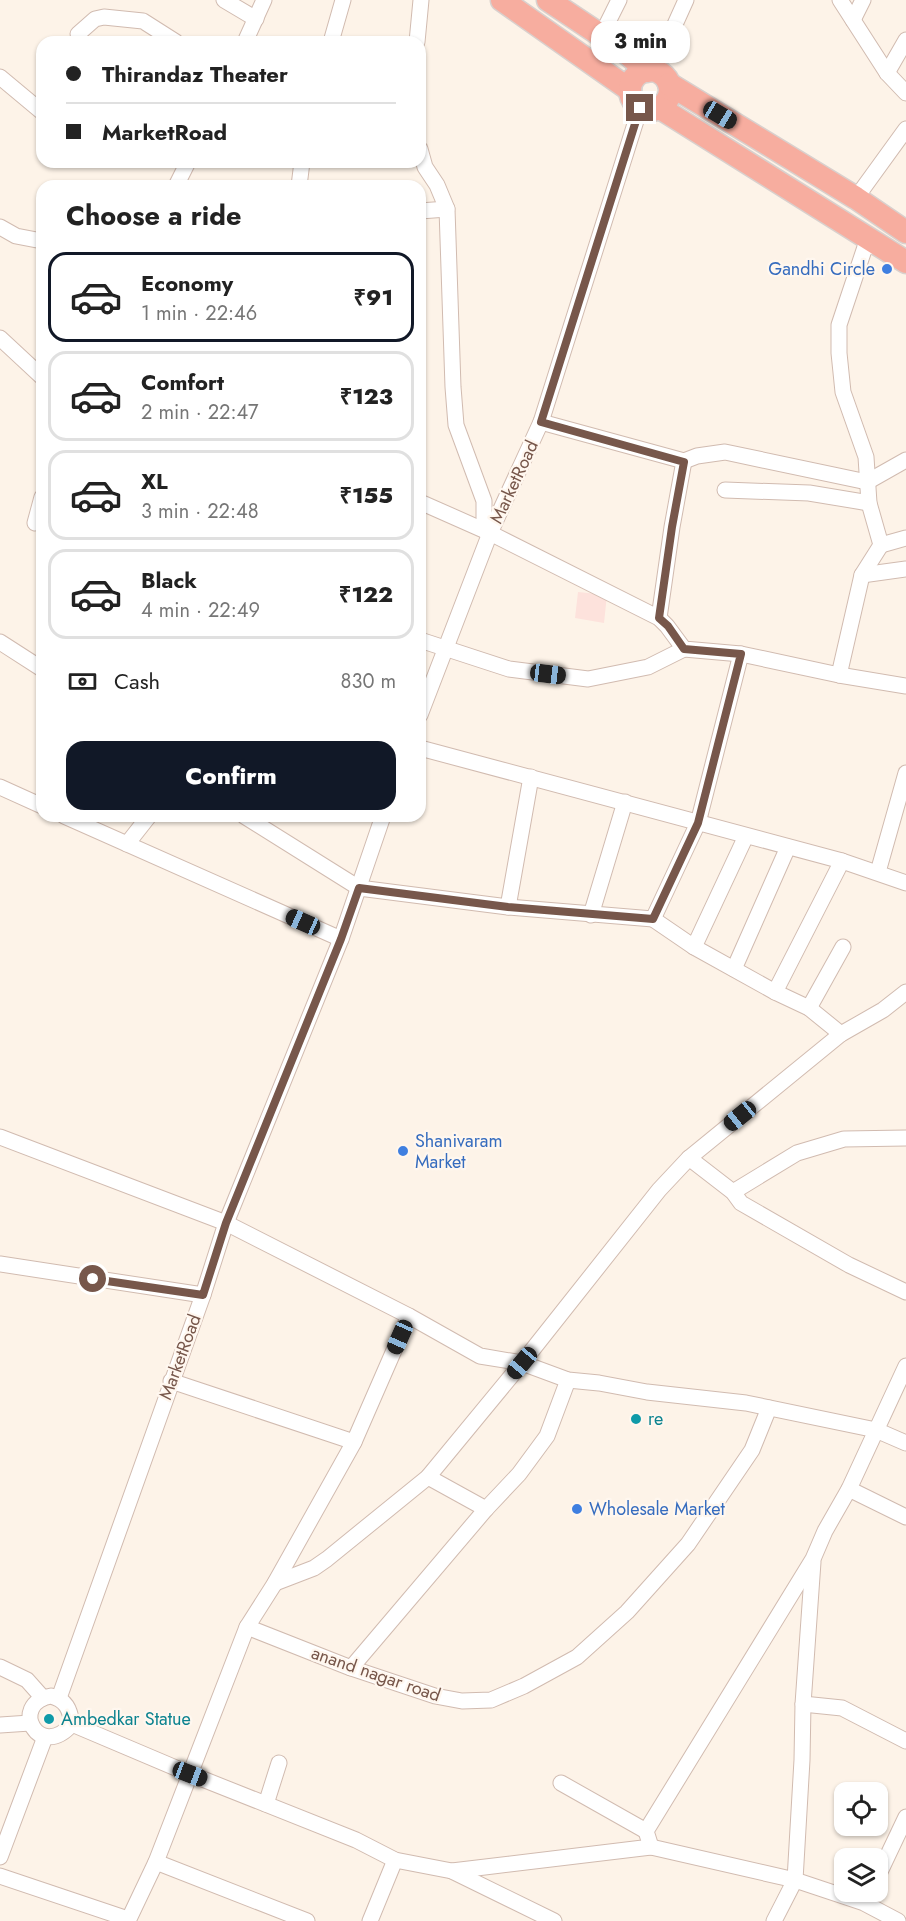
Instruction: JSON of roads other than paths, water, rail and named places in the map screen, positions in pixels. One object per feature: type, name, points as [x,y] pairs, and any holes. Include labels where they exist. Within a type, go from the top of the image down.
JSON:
[{"type":"highway","points":[[502,0],[643,102],[906,262]]},
{"type":"highway","points":[[548,0],[656,75],[856,198],[906,232]]},
{"type":"highway","points":[[643,102],[635,78],[656,75]]},
{"type":"highway","points":[[643,102],[669,98],[656,75]]},
{"type":"street","points":[[224,0],[256,19]]},
{"type":"street","points":[[249,36],[264,0]]},
{"type":"street","points":[[333,36],[343,0]]},
{"type":"street","points":[[418,36],[421,0]]},
{"type":"street","points":[[602,36],[619,0]]},
{"type":"street","points":[[656,75],[686,0]]},
{"type":"street","points":[[840,0],[887,73],[906,93]]},
{"type":"street","points":[[853,20],[863,0]]},
{"type":"street","points":[[78,34],[96,19],[104,17],[143,21],[167,36]]},
{"type":"street","points":[[887,73],[906,40]]},
{"type":"street","points":[[0,77],[36,107]]},
{"type":"street","name":"MarketRoad","points":[[426,699],[487,532],[541,422],[643,102]]},
{"type":"street","points":[[856,198],[906,129]]},
{"type":"street","points":[[425,168],[437,185],[447,209],[456,425],[484,501],[487,532]]},
{"type":"street","points":[[426,211],[447,209]]},
{"type":"street","points":[[0,226],[16,236],[36,240]]},
{"type":"street","points":[[880,245],[865,247],[839,325],[838,353],[843,392],[866,458],[869,503],[881,545]]},
{"type":"street","points":[[0,338],[36,371]]},
{"type":"street","points":[[541,422],[684,462],[697,456],[725,452],[867,482],[906,460]]},
{"type":"street","points":[[659,618],[684,462]]},
{"type":"street","points":[[725,490],[809,493],[869,503]]},
{"type":"street","points":[[426,505],[487,532],[659,618],[668,626],[684,649]]},
{"type":"street","points":[[839,675],[862,575],[881,545],[906,538]]},
{"type":"street","points":[[862,575],[906,569]]},
{"type":"street","points":[[0,642],[36,665]]},
{"type":"street","points":[[426,642],[509,669],[588,679],[648,667],[684,649],[741,654],[839,675],[906,686]]},
{"type":"street","points":[[653,919],[698,823],[741,654]]},
{"type":"street","points":[[426,750],[842,861],[906,883]]},
{"type":"street","points":[[878,872],[906,773]]},
{"type":"street","points":[[508,907],[531,777]]},
{"type":"street","points":[[0,787],[36,803]]},
{"type":"street","points":[[591,915],[625,802]]},
{"type":"street","points":[[78,822],[341,939]]},
{"type":"street","points":[[127,844],[144,822]]},
{"type":"street","points":[[260,822],[359,888],[508,907],[653,919],[694,947],[809,1008],[841,1034]]},
{"type":"street","name":"MarketRoad","points":[[59,1698],[203,1295],[226,1223],[341,939],[381,822]]},
{"type":"street","points":[[694,947],[746,836]]},
{"type":"street","points":[[734,969],[788,847]]},
{"type":"street","points":[[775,992],[842,861]]},
{"type":"street","points":[[809,1008],[843,948]]},
{"type":"street","points":[[275,1583],[314,1568],[327,1559],[428,1477],[659,1190],[689,1158],[841,1034],[883,1010],[906,992]]},
{"type":"street","points":[[0,1137],[226,1223],[409,1316],[480,1356],[522,1363],[568,1380],[746,1403],[876,1430],[906,1443]]},
{"type":"street","points":[[733,1192],[797,1153],[844,1139],[906,1138]]},
{"type":"street","points":[[689,1158],[733,1192],[741,1203],[849,1265],[906,1292]]},
{"type":"street","points":[[0,1264],[203,1295]]},
{"type":"street","points":[[0,1876],[128,1920],[156,1862],[247,1628],[275,1583],[354,1442],[409,1316]]},
{"type":"street","points":[[646,1831],[813,1558],[825,1531],[849,1489],[906,1366]]},
{"type":"street","points":[[351,1668],[486,1509],[519,1474],[547,1436],[568,1380]]},
{"type":"street","points":[[171,1381],[354,1442]]},
{"type":"street","name":"anand nagar road","points":[[247,1628],[351,1668],[435,1696],[462,1701],[491,1700],[513,1691],[577,1657],[627,1612],[688,1544],[752,1450],[769,1408]]},
{"type":"street","points":[[428,1477],[486,1509]]},
{"type":"street","points":[[849,1489],[906,1517]]},
{"type":"street","points":[[774,1921],[795,1880],[803,1704],[813,1558]]},
{"type":"street","points":[[0,1666],[27,1680],[43,1698]]},
{"type":"street","points":[[51,1696],[59,1698],[67,1705],[72,1724],[55,1737],[45,1737],[36,1732],[30,1724],[29,1713],[34,1704],[43,1698],[51,1696]]},
{"type":"street","points":[[803,1704],[842,1708],[906,1741]]},
{"type":"street","points":[[0,1725],[30,1724]]},
{"type":"street","points":[[72,1724],[356,1840],[395,1860],[452,1871],[554,1921]]},
{"type":"street","points":[[0,1857],[45,1737]]},
{"type":"street","points":[[266,1804],[279,1763]]},
{"type":"street","points":[[561,1783],[646,1831],[651,1847]]},
{"type":"street","points":[[888,1855],[906,1817]]},
{"type":"street","points":[[452,1871],[651,1847],[834,1889]]},
{"type":"street","points":[[370,1921],[395,1860]]},
{"type":"street","points":[[156,1862],[307,1921]]},
{"type":"street","points":[[873,1902],[898,1921]]},
{"type":"place","name":"Gandhi Circle","points":[[887,269]]},
{"type":"place","name":"Shanivaram Market","points":[[403,1151]]},
{"type":"place","name":"re","points":[[636,1419]]},
{"type":"place","name":"Wholesale Market","points":[[577,1509]]},
{"type":"place","name":"Ambedkar Statue","points":[[49,1719]]}]
